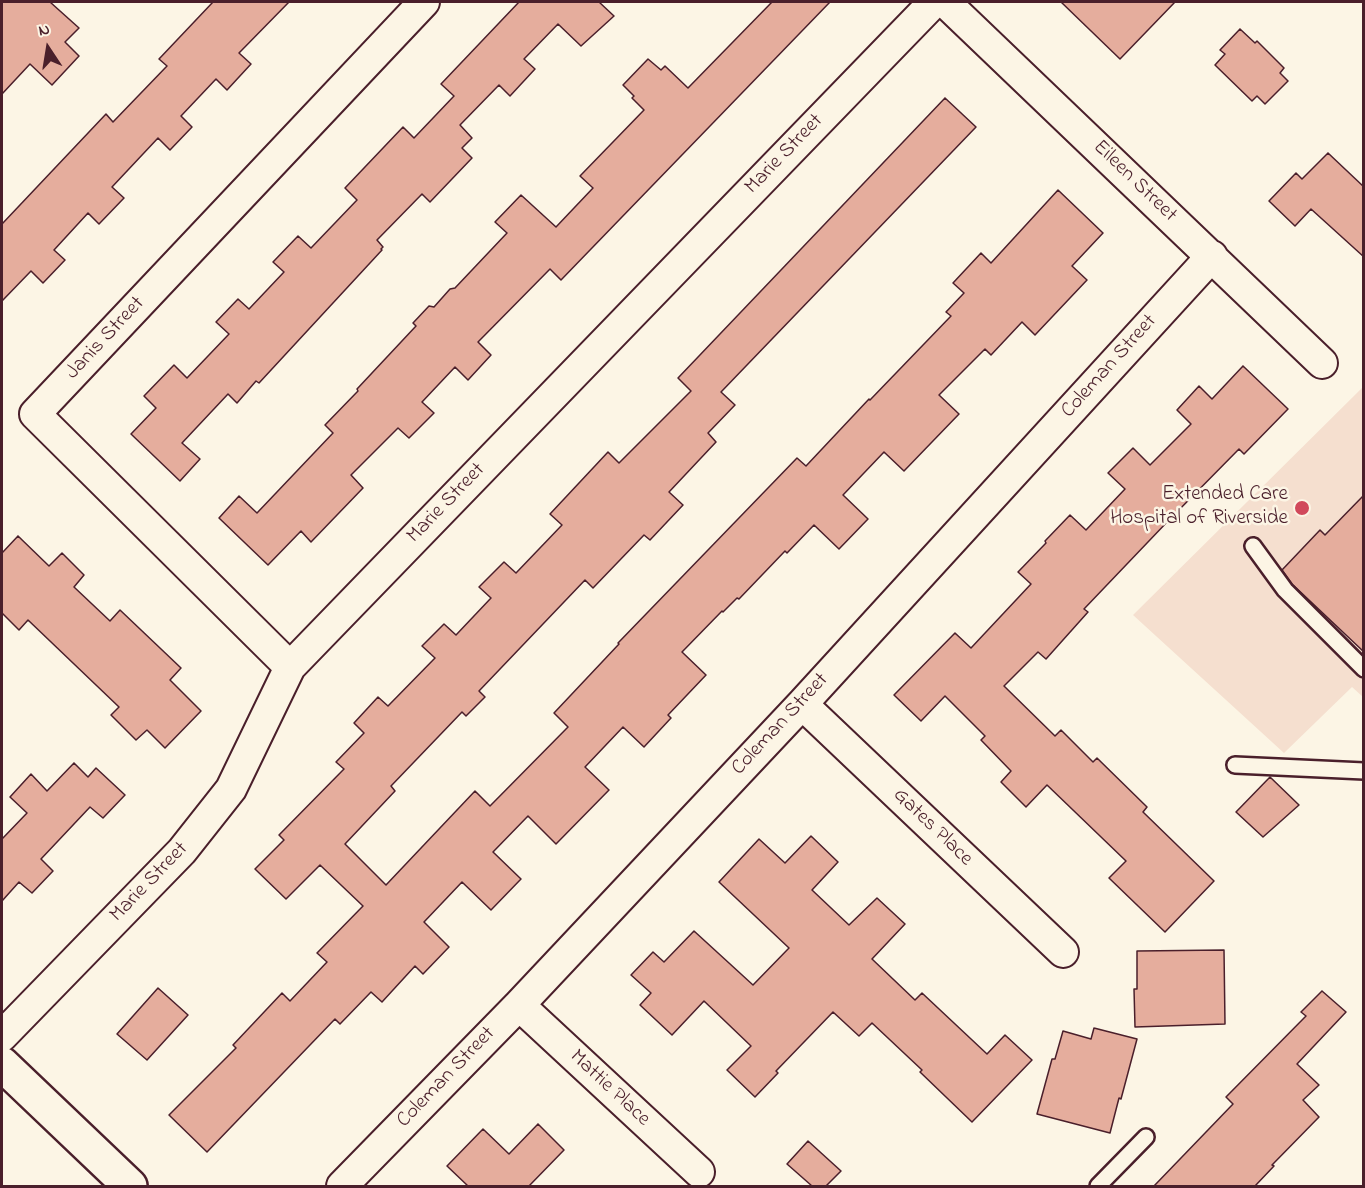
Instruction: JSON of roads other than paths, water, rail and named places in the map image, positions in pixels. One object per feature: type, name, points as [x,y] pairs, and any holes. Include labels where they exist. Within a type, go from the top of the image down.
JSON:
[{"type":"main road","points":[[2,1064],[130,1186]]},
{"type":"street","name":"Janis Street","points":[[290,667],[35,414],[424,2]]},
{"type":"street","name":"Marie Street","points":[[2,1036],[182,851],[217,807],[231,789],[290,667],[934,2]]},
{"type":"street","name":"Eileen Street","points":[[945,2],[1322,363]]},
{"type":"street","name":"Coleman Street","points":[[342,1186],[519,1005],[802,704],[1212,256]]},
{"type":"street","name":"Gates Place","points":[[802,704],[1063,952]]},
{"type":"street","name":"Mattie Place","points":[[519,1005],[699,1172]]},
{"type":"lane","points":[[1253,546],[1285,590],[1364,669]]},
{"type":"lane","points":[[1235,765],[1364,771]]},
{"type":"lane","points":[[1098,1186],[1146,1137]]},
{"type":"place","name":"Extended Care Hospital of Riverside","points":[[1302,508]]}]
